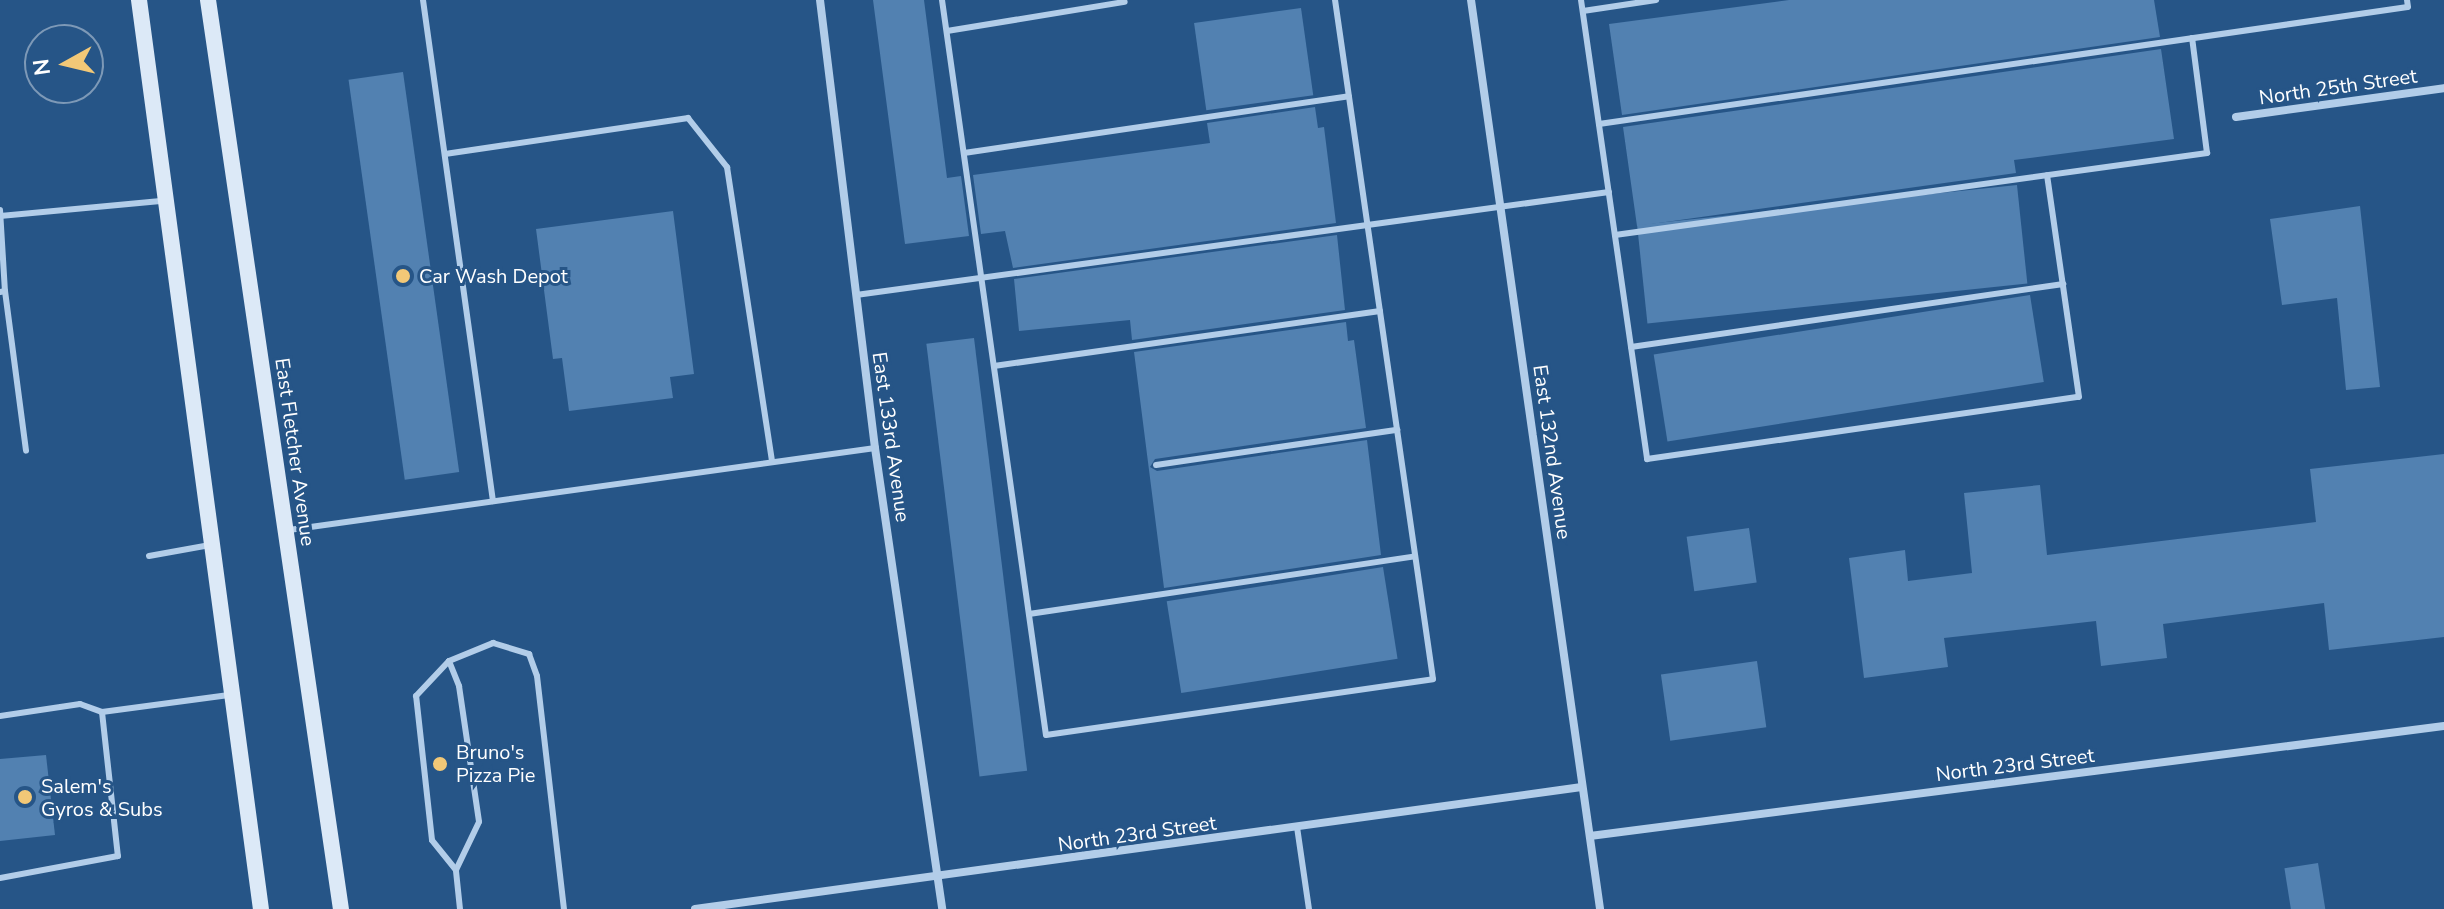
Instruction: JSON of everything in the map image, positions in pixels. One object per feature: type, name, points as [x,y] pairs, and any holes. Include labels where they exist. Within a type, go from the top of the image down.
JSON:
[{"type":"main road","points":[[139,0],[261,909]]},
{"type":"main road","name":"East Fletcher Avenue","points":[[208,0],[341,909]]},
{"type":"street","name":"East 133rd Avenue","points":[[820,0],[875,448],[942,909]]},
{"type":"street","name":"East 132nd Avenue","points":[[1471,0],[1600,909]]},
{"type":"street","name":"North 25th Street","points":[[2236,117],[2444,88]]},
{"type":"street","name":"North 23rd Street","points":[[1590,836],[2444,726]]},
{"type":"street","name":"North 23rd Street","points":[[695,909],[938,878],[1582,787]]},
{"type":"lane","points":[[423,0],[493,501]]},
{"type":"lane","points":[[942,0],[1046,735],[1433,679],[1335,0]]},
{"type":"lane","points":[[1581,0],[1647,459],[2079,397],[2047,175]]},
{"type":"lane","points":[[1583,11],[1656,0]]},
{"type":"lane","points":[[1599,124],[2408,7],[2407,0]]},
{"type":"lane","points":[[947,31],[1125,2]]},
{"type":"lane","points":[[1615,235],[2207,153],[2192,38]]},
{"type":"lane","points":[[964,153],[1349,96]]},
{"type":"lane","points":[[445,154],[688,118],[727,167],[772,462]]},
{"type":"lane","points":[[856,295],[1609,192]]},
{"type":"lane","points":[[26,451],[2,291],[0,214],[167,201]]},
{"type":"lane","points":[[1631,347],[2063,284]]},
{"type":"lane","points":[[994,366],[1380,311]]},
{"type":"lane","points":[[1156,465],[1397,430]]},
{"type":"lane","points":[[286,530],[875,448]]},
{"type":"lane","points":[[149,556],[214,545]]},
{"type":"lane","points":[[1029,614],[1415,556]]},
{"type":"lane","points":[[456,870],[432,840],[417,728],[416,696],[449,661],[493,643],[529,654],[537,676],[564,909]]},
{"type":"lane","points":[[449,661],[459,686],[479,822],[456,870],[460,909]]},
{"type":"lane","points":[[0,716],[80,704],[102,712],[233,695]]},
{"type":"lane","points":[[0,878],[118,856],[113,777],[102,712]]},
{"type":"lane","points":[[1297,827],[1309,909]]},
{"type":"building","points":[[873,0],[924,0],[947,178],[961,176],[969,236],[905,244]]},
{"type":"building","points":[[1789,0],[2154,0],[2160,37],[1622,115],[1609,24]]},
{"type":"building","points":[[1301,8],[1313,95],[1206,110],[1194,23]]},
{"type":"building","points":[[2161,49],[2174,139],[2014,160],[2016,173],[1637,226],[1623,127]]},
{"type":"building","name":"Car Wash Depot","points":[[403,72],[459,472],[405,480],[349,80]]},
{"type":"building","points":[[1315,107],[1318,128],[1324,127],[1336,223],[1013,268],[1005,231],[981,234],[973,175],[1210,143],[1207,123]]},
{"type":"building","points":[[2017,185],[2027,283],[1647,323],[1637,225]]},
{"type":"building","points":[[2360,206],[2380,387],[2346,390],[2337,298],[2282,305],[2270,219]]},
{"type":"building","points":[[673,211],[694,374],[670,377],[673,398],[569,411],[562,358],[553,359],[536,229]]},
{"type":"building","points":[[1337,235],[1345,310],[1132,340],[1130,320],[1019,331],[1014,279]]},
{"type":"building","points":[[2030,295],[2044,382],[1667,442],[1654,355]]},
{"type":"building","points":[[1346,322],[1348,341],[1354,340],[1366,428],[1155,459],[1150,467],[1157,471],[1367,440],[1381,555],[1164,588],[1134,352]]},
{"type":"building","points":[[974,338],[1027,771],[979,777],[926,344]]},
{"type":"building","points":[[2444,454],[2444,637],[2329,650],[2324,603],[2163,624],[2167,658],[2101,666],[2096,621],[1944,638],[1948,667],[1864,678],[1849,558],[1905,550],[1908,581],[1972,573],[1964,493],[2040,485],[2047,555],[2316,522],[2310,469]]},
{"type":"building","points":[[1749,528],[1757,582],[1694,591],[1687,537]]},
{"type":"building","points":[[1383,567],[1398,659],[1181,693],[1167,601]]},
{"type":"building","points":[[1757,661],[1766,727],[1670,741],[1661,674]]},
{"type":"building","name":"Salem's Gyros & Subs","points":[[46,755],[55,835],[0,841],[0,759]]},
{"type":"building","points":[[2318,863],[2325,909],[2291,909],[2284,868]]},
{"type":"place","name":"Car Wash Depot","points":[[403,276]]},
{"type":"place","name":"Bruno's Pizza Pie","points":[[440,764]]},
{"type":"place","name":"Salem's Gyros & Subs","points":[[25,797]]}]
